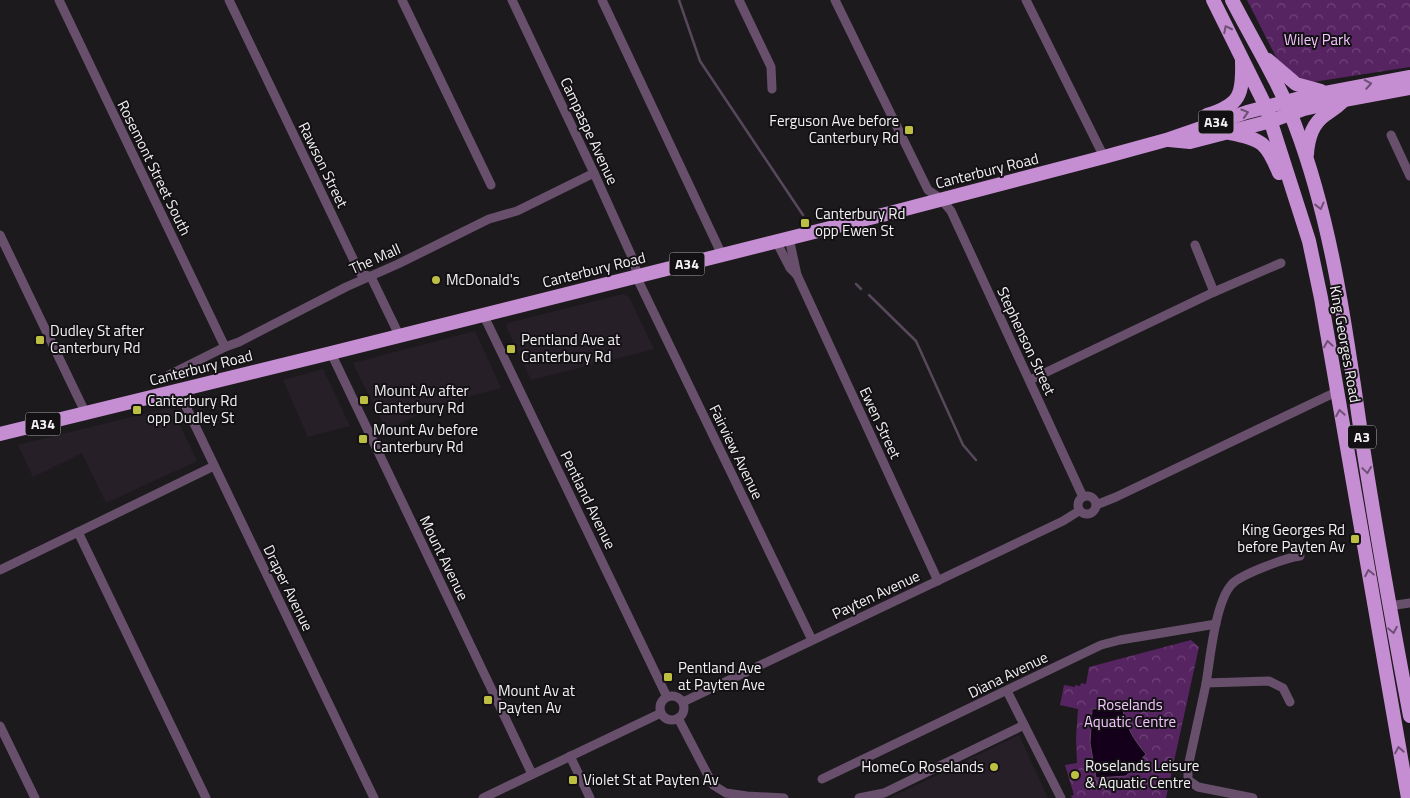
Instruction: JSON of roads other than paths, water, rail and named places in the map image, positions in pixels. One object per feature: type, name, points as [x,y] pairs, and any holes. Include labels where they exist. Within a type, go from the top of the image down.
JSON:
[{"type":"highway","name":"King Georges Road","points":[[1213,0],[1266,107],[1309,241],[1321,298],[1408,798]]},
{"type":"highway","name":"King Georges Road","points":[[1232,0],[1288,108],[1306,160],[1335,265],[1388,606],[1410,716]]},
{"type":"highway","points":[[1259,51],[1296,84],[1327,92]]},
{"type":"highway","points":[[1166,140],[1206,115],[1224,110],[1230,106],[1239,96],[1242,80],[1242,58]]},
{"type":"highway","name":"Canterbury Road","points":[[1166,140],[1190,142],[1226,133],[1271,121],[1288,108],[1327,92],[1410,77]]},
{"type":"highway","name":"Canterbury Road","points":[[0,434],[783,240],[1166,140],[1266,107],[1288,108],[1410,88]]},
{"type":"highway","points":[[1306,160],[1311,131],[1324,115],[1335,110],[1344,100]]},
{"type":"highway","points":[[1226,133],[1247,137],[1266,146],[1272,154],[1279,173],[1299,208]]},
{"type":"street","name":"Rosemont Street South","points":[[59,0],[224,347]]},
{"type":"street","name":"Rawson Street","points":[[229,0],[356,267],[360,273],[371,276],[399,335]]},
{"type":"street","points":[[402,0],[491,185]]},
{"type":"street","name":"Campaspe Avenue","points":[[512,0],[632,257],[637,276]]},
{"type":"street","points":[[602,0],[722,255]]},
{"type":"street","points":[[739,0],[771,67],[772,89]]},
{"type":"street","name":"Stephenson Street","points":[[835,0],[928,190],[941,199],[951,212],[1030,380],[1082,497]]},
{"type":"street","points":[[1026,0],[1104,157]]},
{"type":"street","points":[[1391,135],[1410,176]]},
{"type":"street","name":"The Mall","points":[[169,375],[224,347],[239,342],[346,287],[489,219],[517,211],[594,174]]},
{"type":"street","points":[[0,235],[86,414]]},
{"type":"street","name":"Ewen Street","points":[[783,240],[790,268],[798,275]]},
{"type":"street","name":"Ewen Street","points":[[783,240],[938,581]]},
{"type":"street","points":[[1195,245],[1214,292]]},
{"type":"street","points":[[1030,380],[1214,292],[1280,263]]},
{"type":"street","name":"Fairview Avenue","points":[[637,276],[812,640]]},
{"type":"street","name":"Pentland Avenue","points":[[483,314],[667,697]]},
{"type":"street","name":"Mount Avenue","points":[[331,353],[532,774]]},
{"type":"street","name":"Draper Avenue","points":[[178,390],[374,798]]},
{"type":"street","points":[[1096,505],[1091,497],[1082,497],[1077,505],[1079,511],[1085,514],[1091,513],[1096,505],[1336,392]]},
{"type":"street","points":[[0,570],[214,466]]},
{"type":"street","name":"Payten Avenue","points":[[683,702],[1064,522],[1079,511]]},
{"type":"street","points":[[78,532],[206,798]]},
{"type":"street","points":[[1253,798],[1198,787],[1188,780],[1188,767],[1206,684],[1216,624],[1226,594],[1233,584],[1243,577],[1288,558],[1300,556]]},
{"type":"street","points":[[1388,606],[1410,603]]},
{"type":"street","name":"Diana Avenue","points":[[822,779],[1102,645],[1120,640],[1216,624]]},
{"type":"street","points":[[1206,684],[1269,681],[1283,688],[1290,702]]},
{"type":"street","points":[[1007,691],[1061,798]]},
{"type":"street","points":[[667,697],[678,697],[683,702],[683,713],[675,720],[667,719],[661,713],[662,702],[667,697]]},
{"type":"street","points":[[483,798],[661,713]]},
{"type":"street","points":[[678,718],[713,785],[726,793],[784,798]]},
{"type":"street","points":[[0,726],[35,798]]},
{"type":"street","points":[[859,798],[884,793],[1024,726]]},
{"type":"street","points":[[570,756],[590,798]]},
{"type":"waterway","points":[[679,0],[700,61],[803,215]]},
{"type":"waterway","points":[[856,284],[861,289]]},
{"type":"waterway","points":[[869,295],[916,341],[963,445],[976,460]]},
{"type":"place","name":"Ferguson Ave before Canterbury Rd","points":[[909,130]]},
{"type":"place","name":"Canterbury Rd opp Ewen St","points":[[805,223]]},
{"type":"place","name":"McDonald's","points":[[436,280]]},
{"type":"place","name":"Dudley St after Canterbury Rd","points":[[40,340]]},
{"type":"place","name":"Pentland Ave at Canterbury Rd","points":[[511,349]]},
{"type":"place","name":"Mount Av after Canterbury Rd","points":[[364,400]]},
{"type":"place","name":"Canterbury Rd opp Dudley St","points":[[137,410]]},
{"type":"place","name":"Mount Av before Canterbury Rd","points":[[363,439]]},
{"type":"place","name":"King Georges Rd before Payten Av","points":[[1355,539]]},
{"type":"place","name":"Pentland Ave at Payten Ave","points":[[668,677]]},
{"type":"place","name":"Mount Av at Payten Av","points":[[488,700]]},
{"type":"place","name":"HomeCo Roselands","points":[[994,767]]},
{"type":"place","name":"Roselands Leisure & Aquatic Centre","points":[[1075,775]]},
{"type":"place","name":"Violet St at Payten Av","points":[[573,780]]},
{"type":"park label","name":"Wiley Park","points":[[1317,40]]},
{"type":"park label","name":"Roselands Aquatic Centre","points":[[1130,714]]}]
